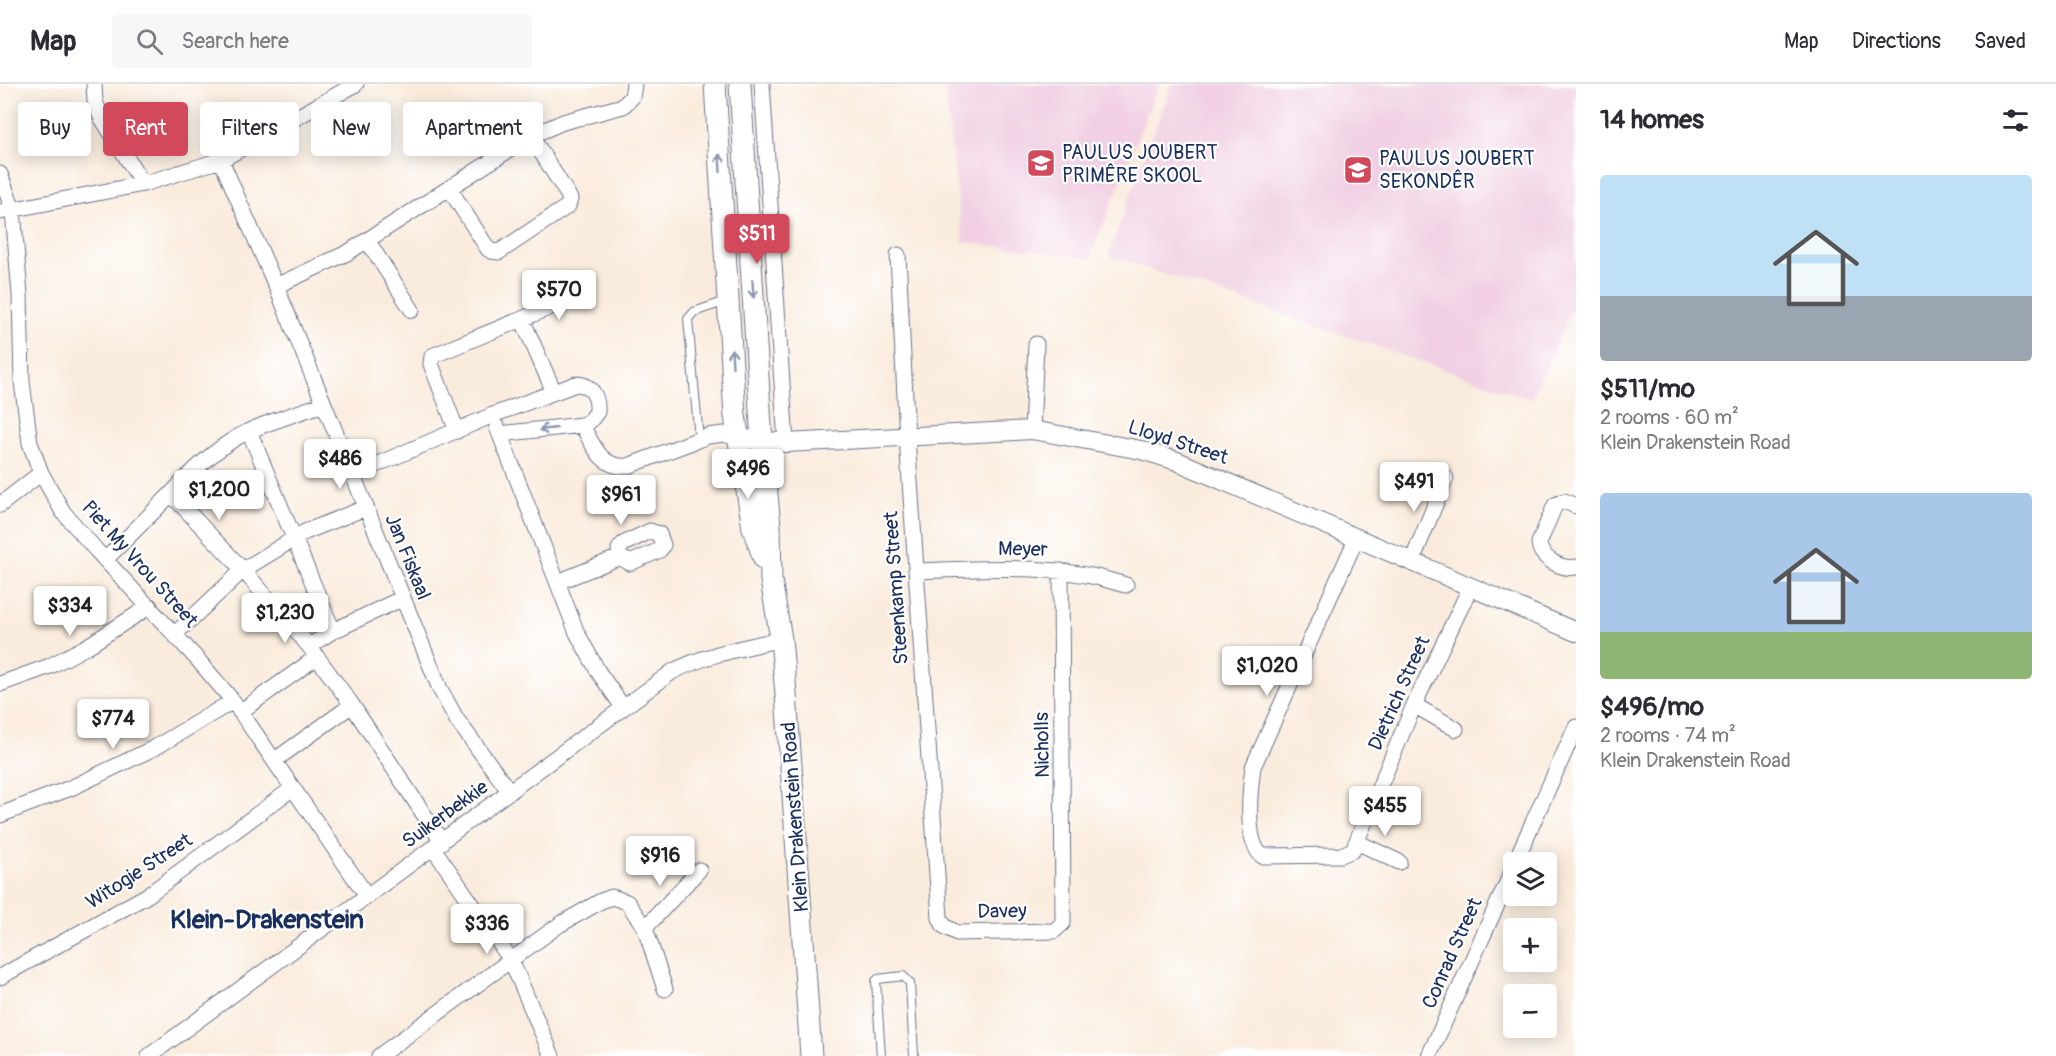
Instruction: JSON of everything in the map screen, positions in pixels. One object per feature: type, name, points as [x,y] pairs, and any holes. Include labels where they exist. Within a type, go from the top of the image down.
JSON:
[{"type":"main road","name":"Klein Drakenstein Road","points":[[715,84],[737,438],[753,528],[771,580]]},
{"type":"main road","name":"Klein Drakenstein Road","points":[[740,84],[762,442],[770,526],[771,580],[781,639],[786,694],[811,1056]]},
{"type":"street","points":[[94,84],[94,101],[101,117],[143,184]]},
{"type":"street","points":[[6,211],[143,184],[221,160],[357,84]]},
{"type":"street","points":[[543,131],[563,122],[623,106],[632,97],[634,84]]},
{"type":"street","points":[[762,84],[786,444]]},
{"type":"street","points":[[449,188],[488,249],[499,252],[568,206],[570,202],[543,155]]},
{"type":"street","points":[[276,286],[347,254],[499,156]]},
{"type":"street","name":"Jan Fiskaal","points":[[221,160],[276,286],[440,689],[457,720],[510,792]]},
{"type":"street","name":"Piet My Vrou Street","points":[[0,174],[20,295],[22,382],[30,443],[41,473],[63,512],[175,634],[236,707],[367,896]]},
{"type":"street","points":[[368,240],[412,310]]},
{"type":"street","name":"Steenkamp Street","points":[[898,255],[907,438],[940,918]]},
{"type":"street","points":[[457,431],[431,364],[432,356],[584,293]]},
{"type":"street","points":[[522,319],[554,392]]},
{"type":"street","points":[[1032,430],[1036,344]]},
{"type":"street","points":[[352,475],[576,384],[583,384],[596,396],[597,412],[590,421],[582,425],[500,434]]},
{"type":"street","points":[[105,560],[189,474],[214,453],[249,431],[323,404]]},
{"type":"street","points":[[493,416],[585,650],[623,707]]},
{"type":"street","points":[[582,425],[605,460],[612,466],[619,467],[628,466],[699,439],[724,434],[737,438]]},
{"type":"street","name":"Lloyd Street","points":[[737,438],[786,444],[1032,430],[1141,450],[1177,461],[1576,632]]},
{"type":"street","points":[[249,431],[333,631]]},
{"type":"street","points":[[0,505],[41,473]]},
{"type":"street","points":[[1412,561],[1446,478]]},
{"type":"street","points":[[171,494],[243,570],[313,652],[352,705],[437,845],[512,960],[552,1056]]},
{"type":"street","points":[[1576,506],[1564,501],[1555,505],[1539,543],[1539,549],[1546,559],[1571,568],[1576,567]]},
{"type":"street","points":[[175,634],[243,570],[294,537],[365,508]]},
{"type":"street","points":[[1357,537],[1253,767],[1250,792],[1252,839],[1254,847],[1262,856],[1341,855],[1355,846],[1399,862]]},
{"type":"street","points":[[558,582],[620,557]]},
{"type":"street","name":"Meyer","points":[[916,571],[1009,568],[1061,571],[1089,575],[1126,585]]},
{"type":"street","name":"Nicholls","points":[[1061,571],[1064,918]]},
{"type":"street","name":"Dietrich Street","points":[[1355,846],[1414,705],[1471,586]]},
{"type":"street","points":[[0,815],[73,787],[236,707],[313,652],[333,631],[403,598]]},
{"type":"street","points":[[0,684],[50,666],[86,647],[150,606]]},
{"type":"street","name":"Suikerbekkie","points":[[149,1056],[672,672],[690,663],[781,639]]},
{"type":"street","points":[[274,760],[352,705]]},
{"type":"street","points":[[1414,705],[1456,729]]},
{"type":"street","points":[[1520,852],[1576,727]]},
{"type":"street","name":"Witogie Street","points":[[0,977],[148,895],[293,788]]},
{"type":"street","points":[[645,928],[699,870]]},
{"type":"street","name":"Conrad Street","points":[[1429,1056],[1503,891]]},
{"type":"street","points":[[379,1056],[558,925],[612,897],[627,902],[645,928],[665,989]]},
{"type":"street","name":"Davey","points":[[940,918],[944,926],[957,933],[1054,931],[1061,927],[1064,918]]},
{"type":"lane","points":[[699,439],[688,319],[694,312],[728,300]]},
{"type":"lane","points":[[881,1056],[876,981],[903,976],[910,983],[914,1056]]},
{"type":"shaded area","name":"PAULUS JOUBERT PRIMÊRE SKOOL","points":[[944,84],[1159,84],[1090,258],[963,242]]},
{"type":"shaded area","name":"PAULUS JOUBERT SEKONDÊR","points":[[1172,84],[1576,84],[1576,301],[1531,399],[1108,255]]},
{"type":"place","name":"PAULUS JOUBERT PRIMÊRE SKOOL","points":[[1041,163]]},
{"type":"place","name":"PAULUS JOUBERT SEKONDÊR","points":[[1358,170]]},
{"type":"district","name":"Klein-Drakenstein","points":[[267,920]]}]
